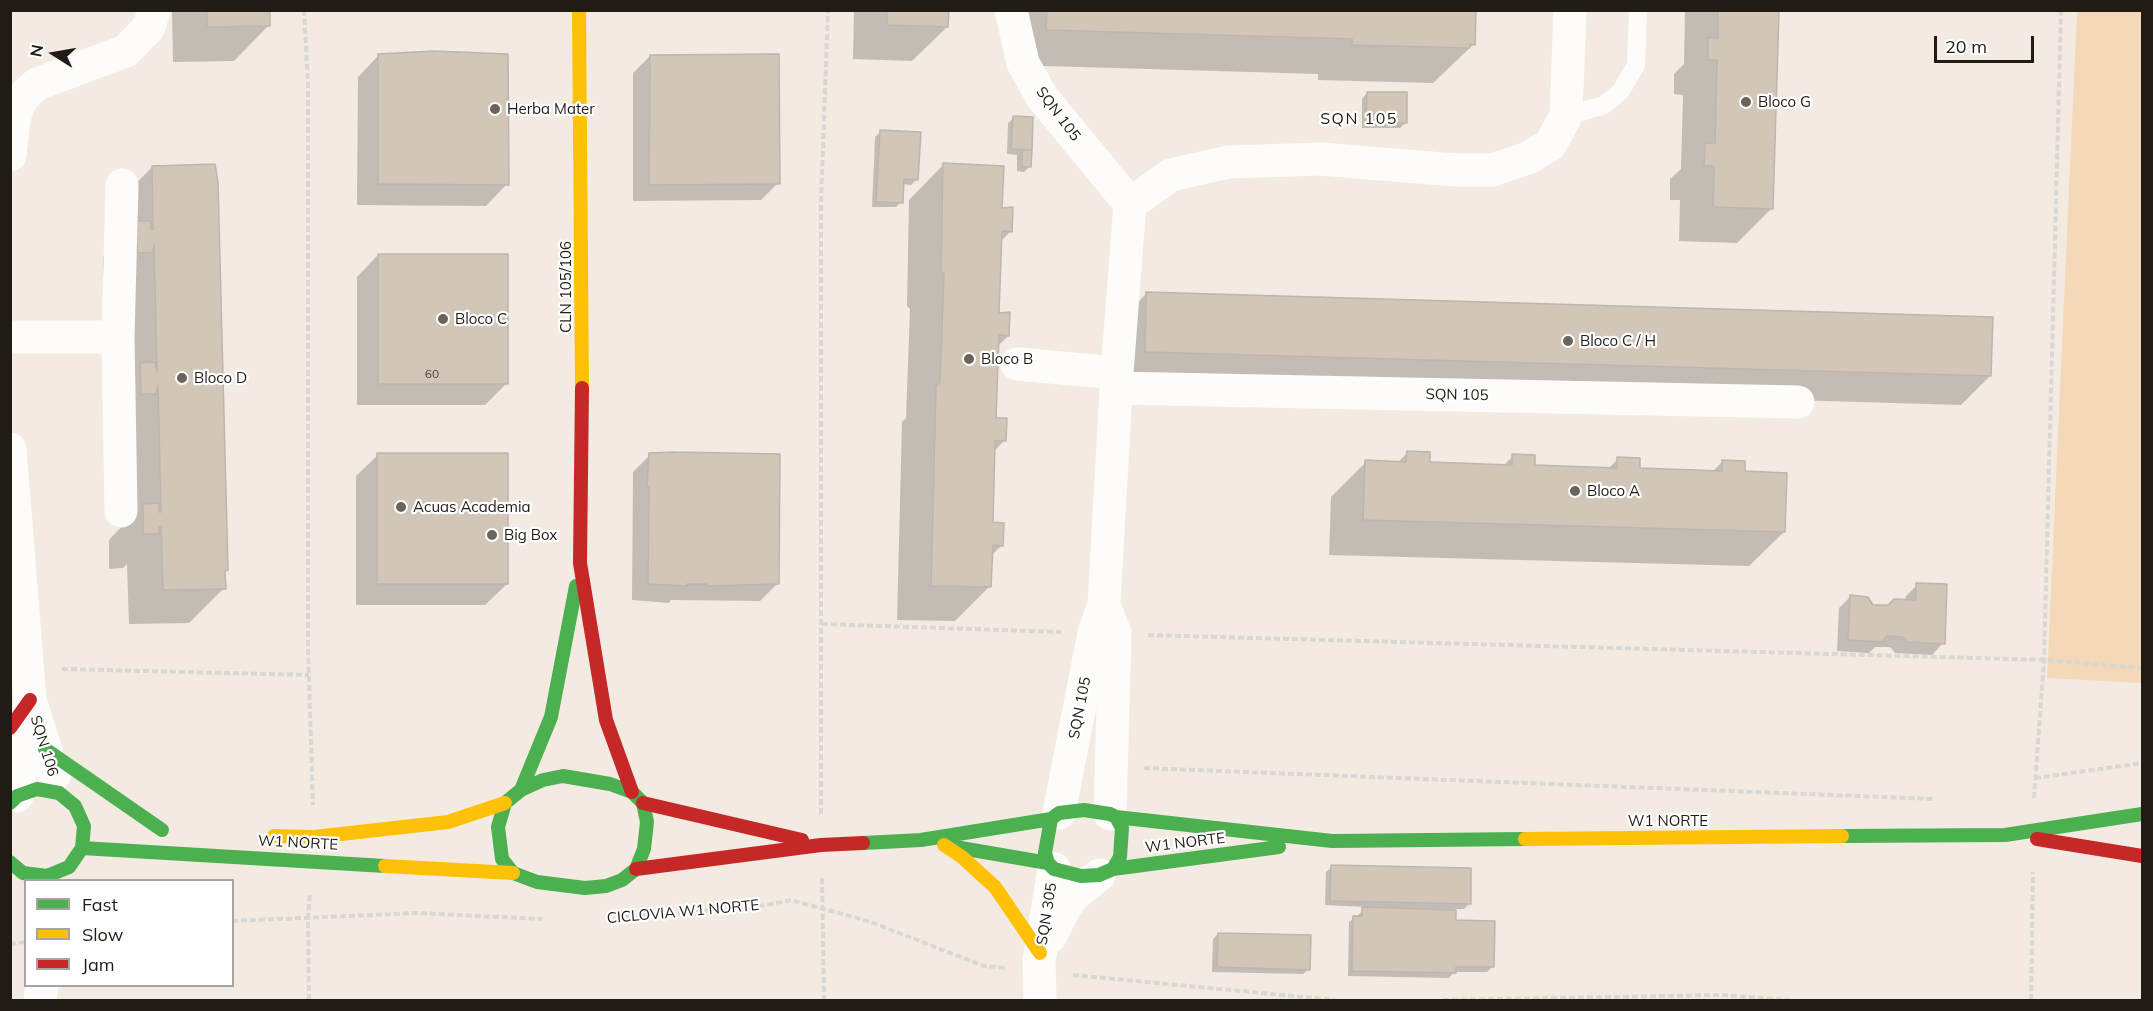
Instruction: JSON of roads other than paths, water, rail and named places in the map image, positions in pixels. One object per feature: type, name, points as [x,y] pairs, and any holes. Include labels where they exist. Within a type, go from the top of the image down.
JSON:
[{"type":"street","points":[[10,155],[18,105],[27,93],[37,84],[126,51],[149,27],[154,10]]},
{"type":"street","name":"CLN 105/106","points":[[521,790],[551,717],[580,563],[583,324],[579,10]]},
{"type":"street","name":"SQN 105","points":[[1011,10],[1023,63],[1042,97],[1130,204],[1116,380],[1104,623],[1113,815]]},
{"type":"street","points":[[1130,204],[1171,175],[1228,162],[1321,159],[1455,170],[1493,170],[1528,158],[1550,145],[1566,116],[1570,10]]},
{"type":"street","points":[[121,511],[118,338],[122,185]]},
{"type":"street","points":[[10,337],[118,338]]},
{"type":"street","name":"SQN 105","points":[[1017,364],[1116,380],[1798,402]]},
{"type":"street","name":"SQN 106","points":[[10,449],[29,684],[45,749],[59,793]]},
{"type":"street","name":"CLN 105/106","points":[[580,563],[606,720],[632,792]]},
{"type":"street","name":"SQN 105","points":[[1055,816],[1104,623]]},
{"type":"street","points":[[10,728],[29,684]]},
{"type":"street","name":"SQN 106","points":[[14,799],[29,684]]},
{"type":"street","points":[[45,749],[168,831],[140,829]]},
{"type":"street","points":[[636,869],[647,835],[646,810],[643,803],[632,792],[584,778],[563,776],[543,780],[521,790],[505,803],[498,827],[499,844],[502,859],[513,873],[537,882],[585,888],[614,884],[636,869],[820,845],[921,840],[1084,810],[1113,815],[1122,828],[1120,857],[1106,872],[1081,876],[1051,866],[921,840]]},
{"type":"street","points":[[14,799],[37,789],[59,793],[75,806],[90,826],[72,865]]},
{"type":"street","name":"W1 NORTE","points":[[255,835],[314,837],[448,822],[505,803]]},
{"type":"street","points":[[643,803],[820,845]]},
{"type":"street","name":"W1 NORTE","points":[[1113,815],[1332,841],[2005,835],[2142,814]]},
{"type":"street","points":[[1051,866],[1045,843],[1055,816]]},
{"type":"street","name":"W1 NORTE","points":[[2005,835],[2142,856]]},
{"type":"street","name":"W1 NORTE","points":[[1106,872],[1332,841]]},
{"type":"street","points":[[945,845],[962,856],[995,887],[1040,971]]},
{"type":"street","points":[[107,862],[124,850]]},
{"type":"street","name":"W1 NORTE","points":[[20,872],[47,876],[72,865],[124,850],[513,873]]},
{"type":"street","name":"SQN 305","points":[[1040,971],[1051,866]]},
{"type":"street","name":"SQN 305","points":[[1040,971],[1064,909],[1073,896],[1106,872]]},
{"type":"lane","points":[[1566,116],[1604,105],[1621,91],[1636,65],[1638,10]]},
{"type":"place","name":"Bloco G","points":[[1746,102]]},
{"type":"place","name":"Herba Mater","points":[[495,109]]},
{"type":"place","name":"Bloco C","points":[[443,319]]},
{"type":"place","name":"Bloco C / H","points":[[1568,341]]},
{"type":"place","name":"Bloco B","points":[[969,359]]},
{"type":"place","name":"Bloco D","points":[[182,378]]},
{"type":"place","name":"Bloco A","points":[[1575,491]]},
{"type":"place","name":"Acuas Academia","points":[[401,507]]},
{"type":"place","name":"Big Box","points":[[492,535]]},
{"type":"district","name":"SQN 105","points":[[1359,119]]}]
